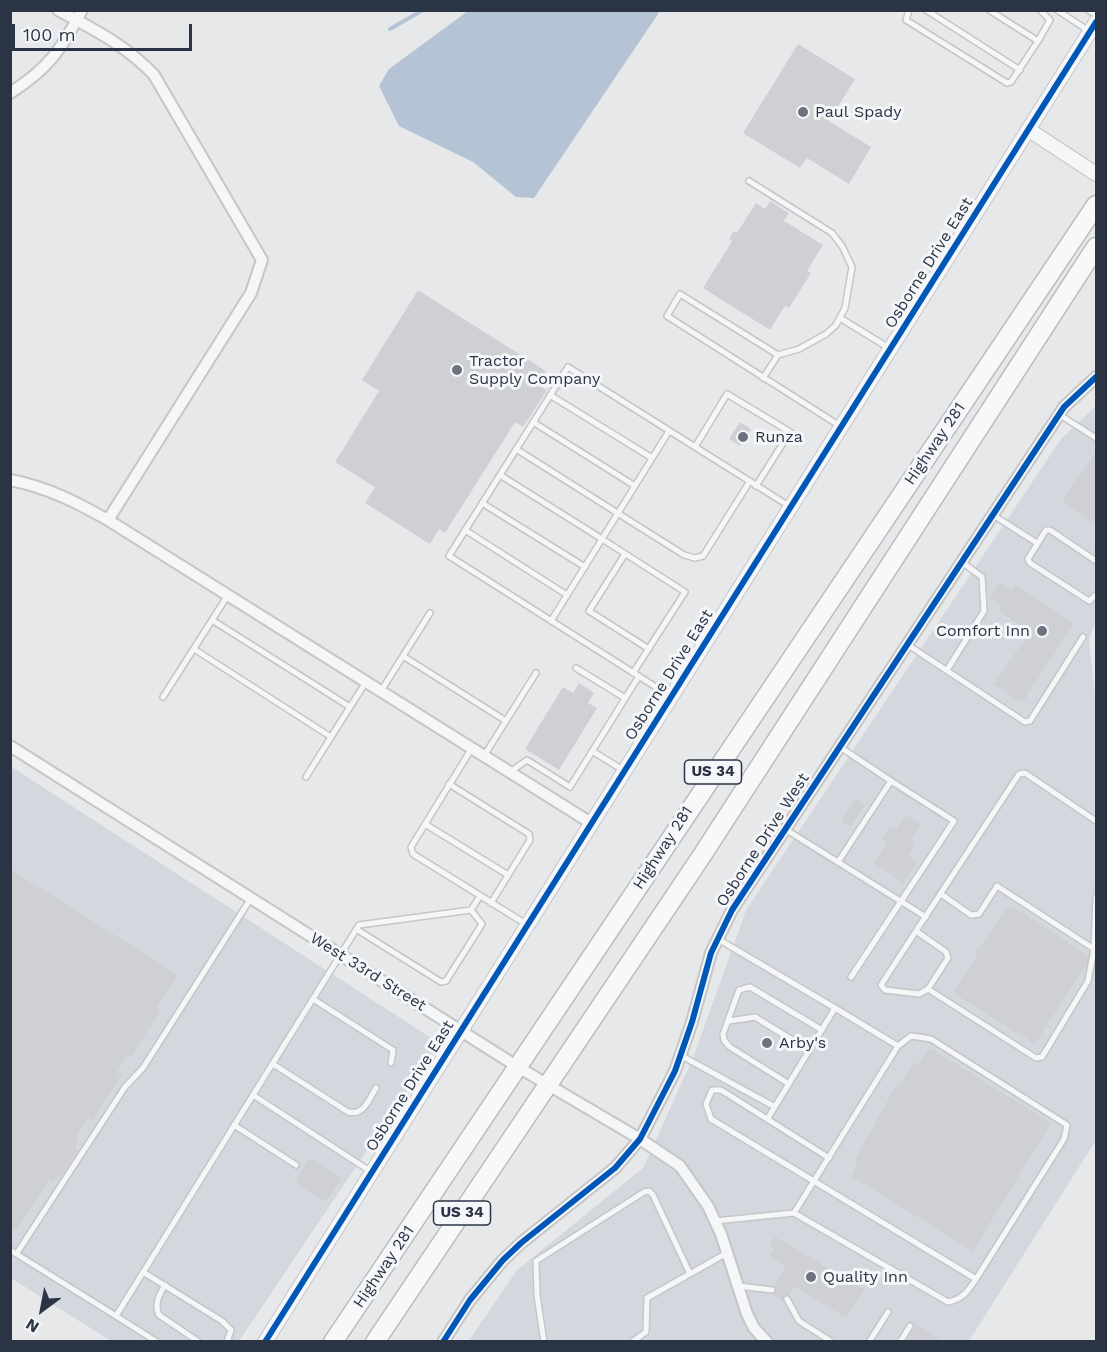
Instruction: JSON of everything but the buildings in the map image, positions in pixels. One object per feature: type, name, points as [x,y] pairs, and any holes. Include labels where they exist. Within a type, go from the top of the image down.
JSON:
[{"type":"highway","name":"Highway 281","points":[[333,1341],[1096,206]]},
{"type":"highway","name":"Highway 281","points":[[375,1341],[707,847],[1096,247]]},
{"type":"street","points":[[58,10],[79,16],[134,54],[154,75],[262,260],[251,293],[108,520]]},
{"type":"street","points":[[10,93],[32,80],[52,61],[79,16]]},
{"type":"street","name":"Osborne Drive East","points":[[265,1341],[1094,27]]},
{"type":"street","points":[[1029,130],[1096,174]]},
{"type":"street","name":"Osborne Drive West","points":[[443,1341],[470,1300],[509,1254],[615,1168],[640,1139],[665,1094],[680,1055],[711,953],[732,910],[1059,414],[1096,376]]},
{"type":"street","points":[[10,480],[33,484],[65,496],[108,520],[591,824]]},
{"type":"street","name":"West 33rd Street","points":[[10,746],[518,1067],[640,1139],[680,1166],[715,1221],[754,1328],[767,1341]]},
{"type":"lane","points":[[909,10],[906,20],[1007,83],[1011,82],[1020,70],[1050,20],[1040,10]]},
{"type":"lane","points":[[926,10],[1020,70]]},
{"type":"lane","points":[[989,10],[1038,40]]},
{"type":"lane","points":[[1057,10],[1094,27]]},
{"type":"lane","points":[[1088,10],[1096,15]]},
{"type":"lane","points":[[749,181],[820,224],[843,246],[852,267],[851,284],[840,318],[826,334],[799,349],[778,355],[763,378]]},
{"type":"lane","points":[[778,355],[680,294],[667,316],[841,427]]},
{"type":"lane","points":[[840,318],[891,349]]},
{"type":"lane","points":[[671,697],[448,556],[550,394],[568,367],[791,507]]},
{"type":"lane","points":[[550,394],[652,458]]},
{"type":"lane","points":[[695,447],[728,394],[790,432],[756,486]]},
{"type":"lane","points":[[1059,414],[1096,438]]},
{"type":"lane","points":[[533,422],[635,486]]},
{"type":"lane","points":[[551,621],[669,431]]},
{"type":"lane","points":[[516,449],[684,555],[695,558],[703,555],[750,481]]},
{"type":"lane","points":[[500,475],[685,592],[649,649],[625,698],[570,787],[527,760],[510,772]]},
{"type":"lane","points":[[482,503],[585,567]]},
{"type":"lane","points":[[993,515],[1038,543]]},
{"type":"lane","points":[[465,530],[567,595]]},
{"type":"lane","points":[[1096,561],[1050,530],[1046,530],[1028,559],[1030,563],[1089,601],[1096,596]]},
{"type":"lane","points":[[626,554],[589,611],[649,649]]},
{"type":"lane","points":[[947,670],[984,611],[982,577],[962,562]]},
{"type":"lane","points":[[163,697],[228,595]]},
{"type":"lane","points":[[381,691],[430,613]]},
{"type":"lane","points":[[212,620],[350,707]]},
{"type":"lane","points":[[908,645],[1025,722],[1030,721],[1083,638]]},
{"type":"lane","points":[[194,649],[331,736]]},
{"type":"lane","points":[[403,656],[506,721]]},
{"type":"lane","points":[[576,668],[625,698]]},
{"type":"lane","points":[[484,756],[536,673]]},
{"type":"lane","points":[[306,777],[366,682]]},
{"type":"lane","points":[[840,747],[954,821],[851,977]]},
{"type":"lane","points":[[472,748],[411,847],[413,854],[527,925]]},
{"type":"lane","points":[[592,751],[624,771]]},
{"type":"lane","points":[[916,931],[946,952],[948,958],[928,989],[919,994],[885,990],[881,985],[916,931],[941,894],[1019,774],[1024,773],[1096,821]]},
{"type":"lane","points":[[837,862],[891,781]]},
{"type":"lane","points":[[449,784],[530,834],[530,840],[491,903]]},
{"type":"lane","points":[[425,824],[508,875]]},
{"type":"lane","points":[[785,829],[926,916]]},
{"type":"lane","points":[[941,894],[971,915],[979,914],[997,886],[1094,949]]},
{"type":"lane","points":[[116,1316],[359,925],[471,910],[480,896]]},
{"type":"lane","points":[[928,989],[1036,1058],[1042,1057],[1088,981],[1094,949],[1096,897]]},
{"type":"lane","points":[[16,1253],[125,1087],[143,1068],[251,898]]},
{"type":"lane","points":[[356,929],[441,982],[446,981],[482,924],[471,910]]},
{"type":"lane","points":[[718,939],[898,1046]]},
{"type":"lane","points":[[789,1084],[727,1045],[723,1034],[729,1021],[735,996],[739,990],[750,987],[822,1030]]},
{"type":"lane","points":[[313,999],[393,1050],[391,1063]]},
{"type":"lane","points":[[768,1118],[835,1008]]},
{"type":"lane","points":[[729,1021],[755,1017],[810,1051]]},
{"type":"lane","points":[[715,1221],[794,1213],[948,1302],[965,1296],[1064,1139],[1067,1125],[931,1039],[911,1036],[898,1046],[794,1213]]},
{"type":"lane","points":[[680,1055],[775,1107]]},
{"type":"lane","points":[[273,1064],[355,1114],[362,1111],[376,1088]]},
{"type":"lane","points":[[829,1158],[768,1118],[716,1089],[706,1104],[711,1119],[976,1279]]},
{"type":"lane","points":[[253,1095],[372,1172]]},
{"type":"lane","points":[[234,1125],[296,1166]]},
{"type":"lane","points":[[544,1341],[536,1286],[536,1262],[644,1192],[649,1191],[653,1195],[690,1274]]},
{"type":"lane","points":[[10,1250],[157,1341]]},
{"type":"lane","points":[[633,1341],[646,1332],[647,1298],[727,1253]]},
{"type":"lane","points":[[143,1272],[222,1321],[231,1330],[227,1341]]},
{"type":"lane","points":[[165,1285],[158,1297],[156,1309],[159,1315],[199,1341]]},
{"type":"lane","points":[[738,1286],[772,1290]]},
{"type":"lane","points":[[787,1299],[803,1324],[832,1341]]},
{"type":"lane","points":[[869,1341],[888,1312]]},
{"type":"lane","points":[[900,1341],[910,1326]]},
{"type":"shaded area","points":[[1096,406],[1096,620],[1089,640],[1096,705],[1096,1140],[969,1341],[468,1342],[517,1270],[643,1168],[693,1058],[746,910],[1061,439]]},
{"type":"shaded area","points":[[10,766],[439,1043],[239,1341],[111,1341],[11,1278]]},
{"type":"water","points":[[468,11],[660,11],[534,198],[516,197],[473,162],[399,126],[379,86],[389,69]]},
{"type":"waterway","points":[[390,29],[423,10]]},
{"type":"cycle path","points":[[265,1342],[1096,22]]},
{"type":"cycle path","points":[[443,1342],[470,1300],[503,1260],[615,1168],[640,1139],[675,1071],[692,1022],[711,953],[732,910],[1064,407],[1096,377]]},
{"type":"place","name":"Paul Spady","points":[[803,112]]},
{"type":"place","name":"Tractor Supply Company","points":[[457,370]]},
{"type":"place","name":"Runza","points":[[743,437]]},
{"type":"place","name":"Comfort Inn","points":[[1042,631]]},
{"type":"place","name":"Arby's","points":[[767,1043]]},
{"type":"place","name":"Quality Inn","points":[[811,1277]]}]
